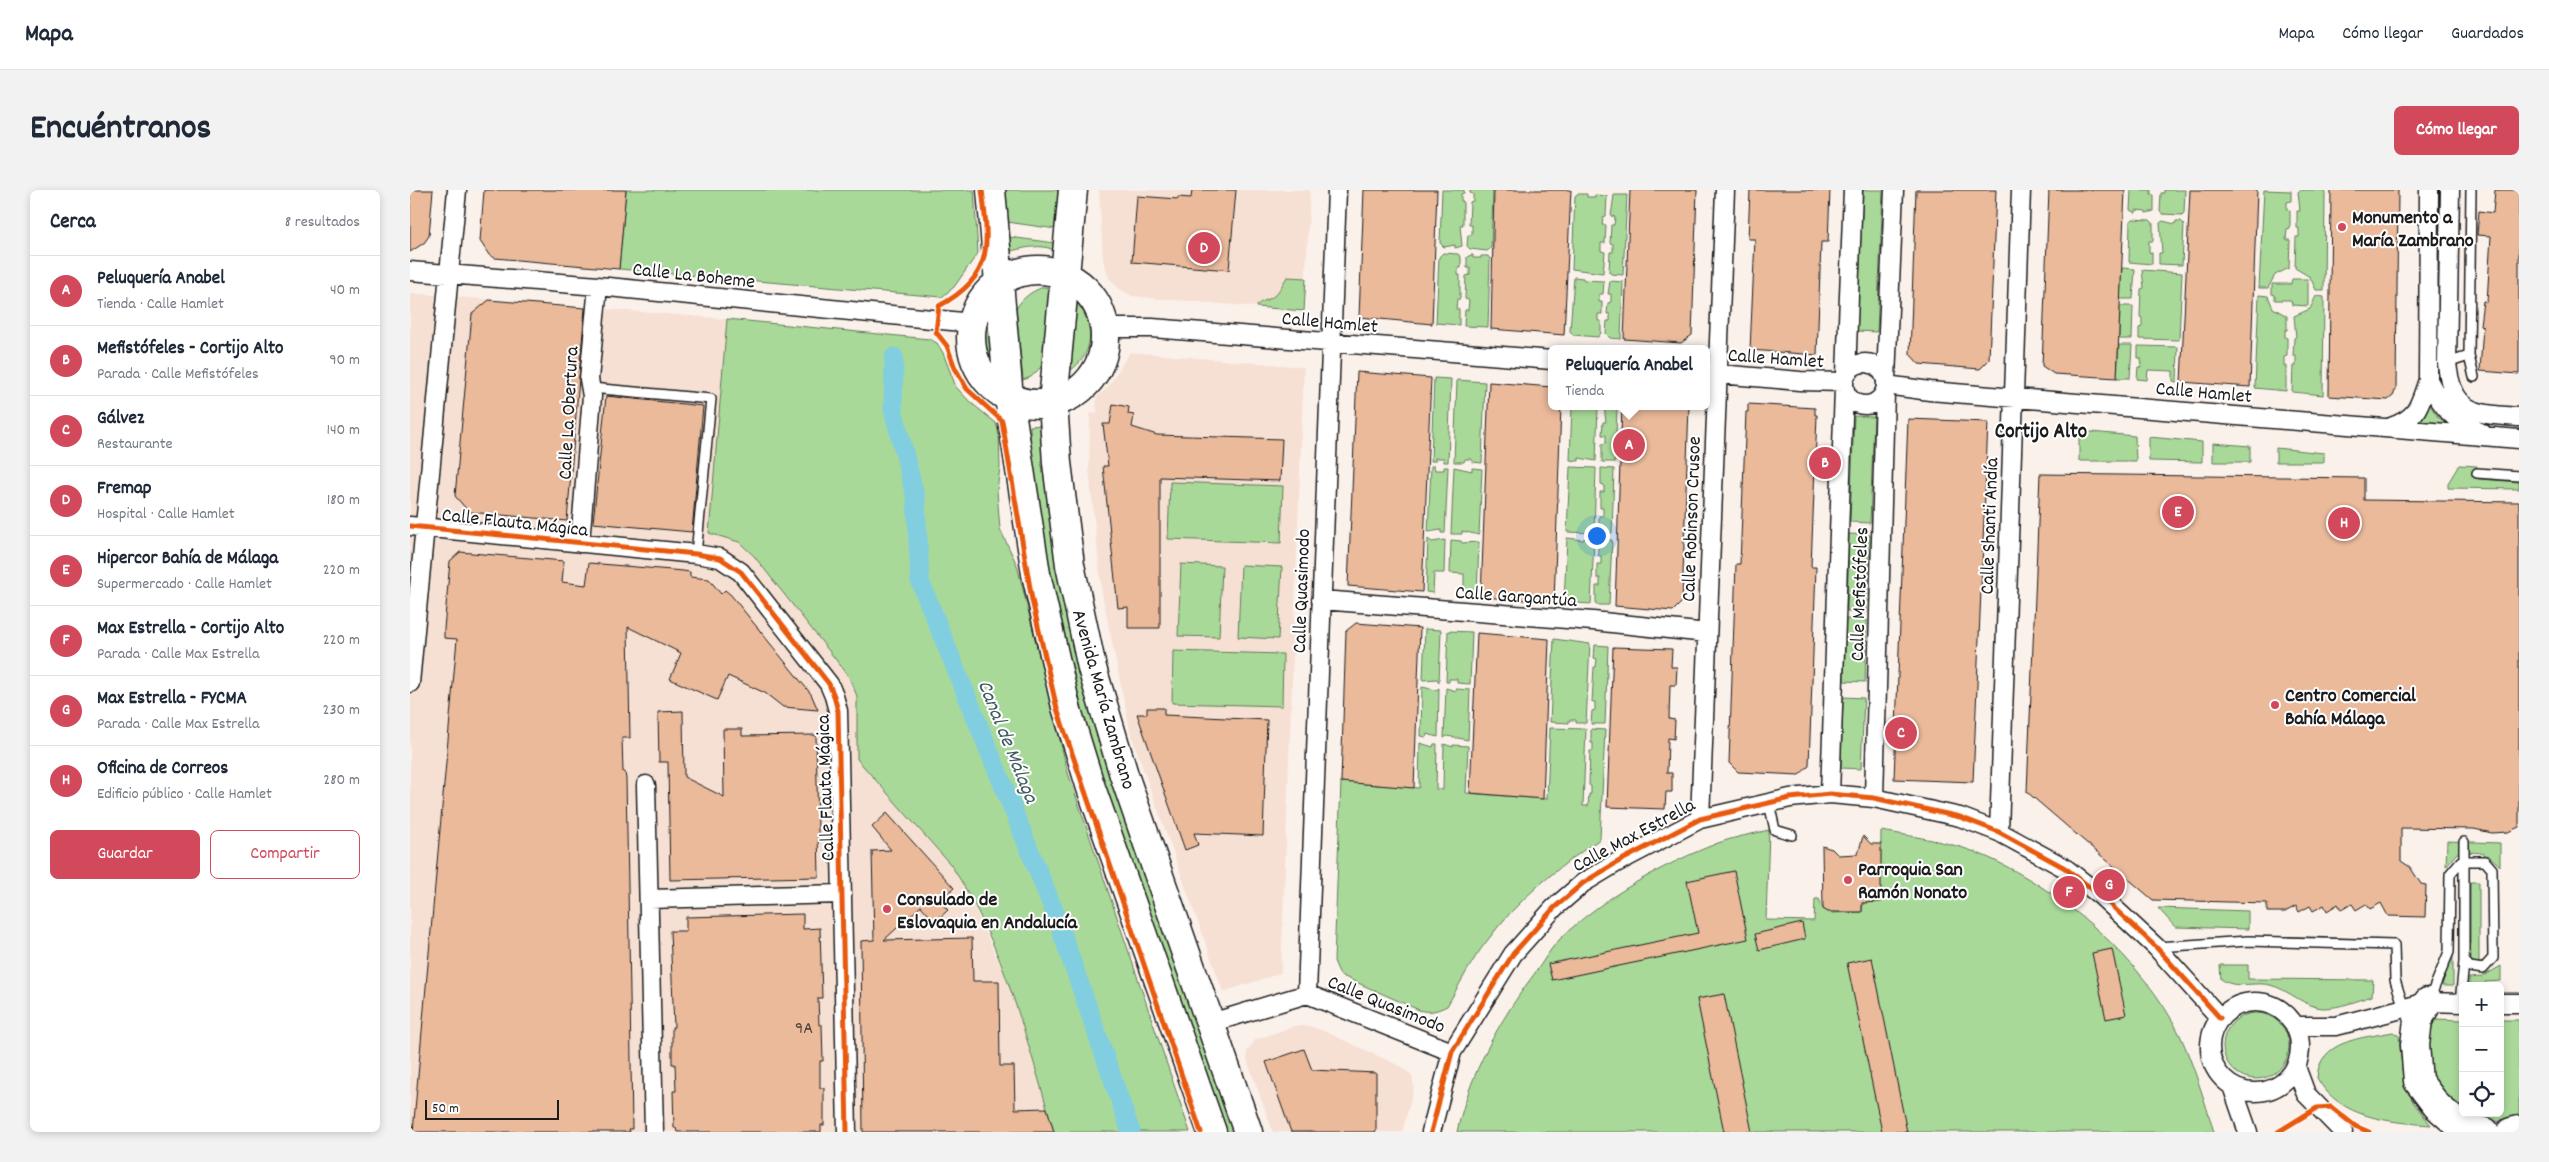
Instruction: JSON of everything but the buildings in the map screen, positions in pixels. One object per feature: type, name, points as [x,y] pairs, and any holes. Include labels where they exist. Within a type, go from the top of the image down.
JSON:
[{"type":"main road","name":"Avenida María Zambrano","points":[[991,190],[1001,282],[1009,398],[1036,574],[1066,707],[1090,785],[1212,1132]]},
{"type":"main road","name":"Avenida María Zambrano","points":[[1074,190],[1064,276],[1054,402],[1057,463],[1070,566],[1092,668],[1124,775],[1248,1132]]},
{"type":"main road","points":[[1048,271],[1064,276],[1083,288],[1097,306],[1104,328],[1104,348],[1098,366],[1087,383],[1072,395],[1054,402],[1031,404],[1009,398],[994,388],[978,366],[971,341],[972,323],[983,300],[1001,282],[1015,274],[1048,271]]},
{"type":"main road","points":[[2416,1005],[2418,1020],[2415,1045],[2418,1081],[2437,1106],[2461,1127],[2485,1132]]},
{"type":"main road","points":[[2511,1132],[2519,1130]]},
{"type":"street","points":[[410,683],[417,526],[456,190]]},
{"type":"street","name":"Calle Quasimodo","points":[[1307,994],[1337,190]]},
{"type":"street","name":"Calle Robinson Crusoe","points":[[1700,819],[1707,633],[1712,374],[1725,190]]},
{"type":"street","name":"Calle Mefistófeles","points":[[1830,794],[1853,190]]},
{"type":"street","name":"Calle Mefistófeles","points":[[1874,798],[1886,385],[1894,190]]},
{"type":"street","name":"Calle Shanti Andía","points":[[1999,832],[2021,190]]},
{"type":"street","points":[[2388,428],[2407,422],[2418,410],[2428,380],[2429,190]]},
{"type":"street","points":[[2450,190],[2447,363],[2449,382],[2458,402],[2481,414],[2519,417]]},
{"type":"street","name":"Calle La Boheme","points":[[410,271],[598,286],[972,323]]},
{"type":"street","name":"Calle La Obertura","points":[[580,543],[592,396],[589,379],[598,286]]},
{"type":"street","name":"Calle Hamlet","points":[[1104,328],[1152,328],[1548,360]]},
{"type":"street","points":[[1867,363],[1876,366],[1886,385],[1875,403],[1868,406],[1853,402],[1845,382],[1858,364],[1867,363]]},
{"type":"street","name":"Calle Hamlet","points":[[1712,374],[1845,382]]},
{"type":"street","points":[[2428,380],[2440,404],[2456,420],[2497,438]]},
{"type":"street","name":"Calle Hamlet","points":[[1886,385],[2013,398],[2519,439]]},
{"type":"street","name":"Calle Flauta Mágica","points":[[417,526],[720,558],[741,572],[829,684],[838,711],[847,1132]]},
{"type":"street","name":"Calle Gargantúa","points":[[1321,600],[1593,621],[1707,633]]},
{"type":"street","points":[[646,785],[654,1132]]},
{"type":"street","name":"Calle Max Estrella","points":[[1431,1132],[1452,1052],[1514,954],[1554,908],[1583,883],[1599,873],[1700,819],[1790,798],[1830,794],[1874,798],[1960,817],[1999,832],[2065,868],[2080,879],[2156,947],[2220,1018]]},
{"type":"street","points":[[649,899],[841,894]]},
{"type":"street","name":"Calle Quasimodo","points":[[1211,1023],[1307,994],[1452,1052]]},
{"type":"street","points":[[2248,1002],[2263,1002],[2276,1006],[2288,1014],[2296,1026],[2301,1046],[2296,1067],[2289,1078],[2277,1086],[2262,1092],[2247,1091],[2232,1086],[2223,1078],[2212,1058],[2212,1035],[2220,1018],[2235,1006],[2248,1002]]},
{"type":"street","points":[[2296,1026],[2336,1026],[2416,1005],[2459,1003]]},
{"type":"street","points":[[2504,1003],[2519,1003]]},
{"type":"street","points":[[2296,1067],[2306,1094],[2342,1132]]},
{"type":"street","points":[[2232,1086],[2248,1132]]},
{"type":"lane","points":[[2471,190],[2468,356],[2474,377]]},
{"type":"lane","points":[[2447,363],[2468,356]]},
{"type":"lane","points":[[591,388],[711,398],[696,554]]},
{"type":"lane","points":[[2477,473],[2519,476]]},
{"type":"lane","points":[[1769,803],[1775,830],[1792,836]]},
{"type":"lane","points":[[2463,982],[2464,842]]},
{"type":"lane","points":[[2156,947],[2248,941],[2394,945],[2395,980],[2416,1005],[2448,952],[2450,874],[2461,861],[2484,861],[2492,870],[2493,958],[2483,969],[2470,967],[2464,962]]},
{"type":"shaded area","points":[[1099,190],[1310,190],[1304,311],[1132,296],[1119,289],[1109,278],[1103,260]]},
{"type":"shaded area","points":[[410,293],[727,319],[709,533],[739,542],[754,556],[848,675],[857,696],[857,759],[951,865],[964,884],[1014,996],[1054,1132],[410,1132]]},
{"type":"shaded area","points":[[1130,352],[1304,367],[1281,973],[1223,992],[1131,735],[1102,594],[1089,470],[1090,414],[1097,413],[1096,398],[1107,388]]},
{"type":"shaded area","points":[[1294,1026],[1310,1026],[1324,1031],[1402,1067],[1412,1075],[1414,1088],[1402,1132],[1273,1132],[1247,1060],[1247,1052],[1255,1040]]},
{"type":"green space","points":[[626,190],[974,190],[978,253],[954,287],[942,297],[619,269]]},
{"type":"green space","points":[[1003,190],[1059,190],[1056,229],[1007,222]]},
{"type":"green space","points":[[1442,190],[1464,190],[1464,193],[1461,194],[1461,201],[1463,201],[1463,225],[1460,225],[1462,246],[1455,248],[1455,245],[1444,247],[1440,243]]},
{"type":"green space","points":[[1470,190],[1493,190],[1491,248],[1487,251],[1470,249],[1467,246],[1468,235],[1472,235],[1472,225],[1469,225],[1470,202],[1473,201],[1473,194],[1470,193]]},
{"type":"green space","points":[[1863,190],[1883,190],[1877,332],[1857,331]]},
{"type":"green space","points":[[2131,190],[2151,190],[2151,195],[2154,195],[2154,211],[2146,213],[2146,211],[2136,210],[2136,213],[2130,210]]},
{"type":"green space","points":[[2164,190],[2185,190],[2184,213],[2182,215],[2163,214],[2160,212],[2161,193],[2164,193]]},
{"type":"green space","points":[[2264,190],[2291,191],[2291,201],[2287,202],[2287,210],[2290,211],[2290,228],[2287,229],[2286,240],[2290,240],[2289,268],[2275,275],[2268,288],[2259,288]]},
{"type":"green space","points":[[2300,190],[2322,190],[2325,192],[2324,290],[2316,290],[2310,277],[2295,268],[2296,237],[2299,237],[2297,211],[2300,211],[2298,192]]},
{"type":"green space","points":[[1577,194],[1587,194],[1587,197],[1595,197],[1595,195],[1607,196],[1606,216],[1603,217],[1602,225],[1606,225],[1605,243],[1601,243],[1601,251],[1605,252],[1603,273],[1572,269],[1575,196]]},
{"type":"green space","points":[[1614,195],[1627,195],[1623,275],[1611,274],[1609,272],[1610,252],[1613,252],[1613,244],[1610,243],[1611,225],[1614,225],[1615,217],[1611,216]]},
{"type":"green space","points":[[2133,219],[2150,220],[2153,223],[2153,241],[2149,241],[2152,264],[2129,262],[2130,221]]},
{"type":"green space","points":[[2163,221],[2175,224],[2176,221],[2181,221],[2184,224],[2182,265],[2159,264],[2159,253],[2162,253],[2160,223]]},
{"type":"green space","points":[[1009,237],[1055,243],[1055,251],[1039,247],[1011,251]]},
{"type":"green space","points":[[1443,253],[1458,254],[1461,257],[1461,268],[1458,268],[1458,275],[1460,275],[1460,299],[1457,299],[1456,309],[1459,309],[1459,325],[1436,323],[1439,257]]},
{"type":"green space","points":[[1473,255],[1473,258],[1488,256],[1490,259],[1488,327],[1464,326],[1465,310],[1468,310],[1469,300],[1465,299],[1466,276],[1470,275],[1470,268],[1467,268],[1467,257]]},
{"type":"green space","points":[[2122,268],[2135,269],[2133,299],[2120,299]]},
{"type":"green space","points":[[2142,270],[2182,273],[2179,340],[2139,339],[2139,328],[2142,327],[2142,318],[2140,317],[2141,289],[2144,288]]},
{"type":"green space","points":[[1287,277],[1306,278],[1304,311],[1256,307],[1275,295]]},
{"type":"green space","points":[[1574,277],[1583,278],[1584,280],[1604,281],[1603,294],[1599,294],[1599,302],[1602,302],[1602,314],[1598,314],[1598,321],[1601,321],[1601,333],[1598,337],[1573,335],[1570,331]]},
{"type":"green space","points":[[2292,279],[2308,279],[2308,306],[2292,305],[2291,300],[2275,300],[2275,295],[2272,294],[2272,284],[2291,284]]},
{"type":"green space","points":[[1610,281],[1623,282],[1621,339],[1610,338],[1606,334],[1607,321],[1610,321],[1610,314],[1607,314],[1608,303],[1611,302],[1611,294],[1608,294]]},
{"type":"green space","points":[[1043,287],[1051,288],[1045,363],[1031,377],[1023,380],[1016,309],[1028,295]]},
{"type":"green space","points":[[2259,295],[2268,296],[2273,308],[2287,316],[2285,337],[2287,338],[2287,356],[2284,357],[2286,391],[2255,388]]},
{"type":"green space","points":[[1071,296],[1085,315],[1089,325],[1090,336],[1084,355],[1078,364],[1068,372]]},
{"type":"green space","points":[[2316,296],[2324,297],[2323,395],[2292,392],[2293,366],[2296,366],[2296,356],[2293,356],[2294,338],[2296,337],[2294,316],[2310,309]]},
{"type":"green space","points":[[993,303],[1002,379],[988,362],[980,342],[981,322]]},
{"type":"green space","points":[[2120,306],[2133,306],[2132,339],[2119,339]]},
{"type":"green space","points":[[727,319],[929,339],[937,343],[943,353],[956,387],[970,402],[996,423],[999,434],[1000,467],[997,491],[1000,529],[1017,565],[1068,773],[1190,1132],[1054,1132],[1012,994],[986,928],[970,896],[951,865],[857,759],[857,696],[848,675],[754,556],[739,542],[709,533]]},
{"type":"green space","points":[[2119,345],[2132,345],[2130,378],[2117,378]]},
{"type":"green space","points":[[2138,346],[2178,347],[2177,382],[2173,381],[2173,371],[2148,370],[2147,380],[2137,379],[2138,367],[2141,367],[2141,358],[2138,358]]},
{"type":"green space","points":[[1434,378],[1451,379],[1448,462],[1444,462],[1444,458],[1435,458],[1435,461],[1431,461]]},
{"type":"green space","points":[[1457,380],[1485,382],[1482,463],[1473,462],[1472,459],[1465,459],[1464,462],[1454,462]]},
{"type":"green space","points":[[2426,399],[2438,417],[2455,430],[2412,426]]},
{"type":"green space","points":[[1572,410],[1598,410],[1596,461],[1579,458],[1579,461],[1570,460]]},
{"type":"green space","points":[[1604,410],[1617,410],[1615,462],[1602,462],[1602,444],[1606,443],[1606,435],[1602,435],[1603,422],[1606,422]]},
{"type":"green space","points":[[1854,416],[1874,417],[1870,523],[1850,522]]},
{"type":"green space","points":[[1043,425],[1050,519],[1058,567],[1236,1132],[1223,1132],[1094,761],[1053,608],[1031,460],[1030,426]]},
{"type":"green space","points":[[2079,431],[2135,436],[2136,461],[2079,461]]},
{"type":"green space","points":[[2149,437],[2202,442],[2202,462],[2149,461]]},
{"type":"green space","points":[[2213,443],[2250,446],[2250,462],[2213,462]]},
{"type":"green space","points":[[2276,448],[2324,453],[2324,462],[2276,462]]},
{"type":"green space","points":[[2459,465],[2477,466],[2478,479],[2519,482],[2519,489],[2448,488],[2448,483]]},
{"type":"green space","points":[[1431,466],[1434,466],[1435,470],[1444,470],[1444,467],[1448,467],[1445,533],[1441,533],[1441,530],[1428,532]]},
{"type":"green space","points":[[1454,467],[1472,471],[1472,468],[1482,469],[1479,535],[1462,531],[1462,534],[1451,534]]},
{"type":"green space","points":[[1570,467],[1596,468],[1594,533],[1567,532]]},
{"type":"green space","points":[[1601,468],[1614,469],[1612,533],[1599,533],[1599,516],[1603,516],[1603,508],[1600,508],[1600,492],[1604,492],[1604,485],[1601,484]]},
{"type":"green space","points":[[1170,482],[1283,486],[1281,543],[1168,539]]},
{"type":"green space","points":[[1849,534],[1870,535],[1867,612],[1847,611]]},
{"type":"green space","points":[[1567,538],[1594,539],[1591,604],[1564,602]]},
{"type":"green space","points":[[1428,539],[1432,542],[1445,540],[1444,573],[1434,573],[1433,593],[1426,592]]},
{"type":"green space","points":[[1598,539],[1612,540],[1609,605],[1596,605],[1596,586],[1600,586],[1600,578],[1597,578],[1597,564],[1601,564],[1601,556],[1598,555]]},
{"type":"green space","points":[[1451,540],[1461,541],[1462,543],[1479,542],[1477,596],[1464,595],[1464,574],[1450,573]]},
{"type":"green space","points":[[1181,564],[1222,566],[1219,637],[1178,636]]},
{"type":"green space","points":[[1241,565],[1282,567],[1278,639],[1238,637]]},
{"type":"green space","points":[[1846,619],[1867,620],[1865,682],[1844,681]]},
{"type":"green space","points":[[1425,629],[1441,630],[1439,682],[1437,679],[1423,680]]},
{"type":"green space","points":[[1448,631],[1472,632],[1470,684],[1457,683],[1457,679],[1449,679],[1449,682],[1446,682]]},
{"type":"green space","points":[[1554,639],[1590,644],[1586,723],[1576,723],[1576,720],[1569,720],[1569,723],[1550,722]]},
{"type":"green space","points":[[1595,645],[1608,646],[1605,724],[1591,724],[1592,711],[1595,710],[1595,702],[1592,702],[1594,667],[1596,667],[1597,659],[1594,658]]},
{"type":"green space","points":[[1173,651],[1283,654],[1282,706],[1172,703]]},
{"type":"green space","points":[[1422,687],[1436,690],[1439,688],[1438,737],[1427,734],[1426,737],[1421,736]]},
{"type":"green space","points":[[1446,688],[1456,691],[1456,689],[1470,690],[1468,740],[1447,736],[1444,738]]},
{"type":"green space","points":[[1843,697],[1864,698],[1861,769],[1841,768]]},
{"type":"green space","points":[[1550,728],[1586,729],[1583,806],[1588,806],[1589,794],[1591,794],[1591,786],[1589,785],[1590,751],[1593,751],[1593,743],[1591,743],[1591,729],[1605,730],[1600,839],[1539,885],[1511,912],[1476,956],[1447,1006],[1433,1011],[1419,1010],[1340,975],[1334,961],[1341,782],[1419,788],[1420,743],[1433,747],[1434,744],[1437,744],[1436,789],[1443,790],[1444,744],[1453,747],[1453,745],[1468,746],[1466,793],[1547,799]]},
{"type":"green space","points":[[1769,830],[1766,920],[1814,921],[1815,899],[1819,899],[1823,909],[1832,913],[1862,912],[1863,903],[1880,901],[1881,831],[1962,847],[1987,857],[2016,871],[2072,908],[2123,955],[2145,980],[2164,1007],[2180,1035],[2190,1059],[2214,1132],[1457,1132],[1470,1089],[1487,1048],[1509,1010],[1560,939],[1595,909],[1614,896],[1676,861],[1718,843]]},
{"type":"green space","points":[[2447,841],[2500,843],[2500,866],[2490,857],[2481,853],[2470,852],[2457,853],[2446,866]]},
{"type":"green space","points":[[2470,882],[2479,882],[2479,963],[2470,963]]},
{"type":"green space","points":[[2158,908],[2248,911],[2248,929],[2175,927]]},
{"type":"green space","points":[[2453,943],[2453,986],[2442,986]]},
{"type":"green space","points":[[2220,965],[2248,965],[2248,979],[2373,980],[2372,996],[2336,1007],[2317,1007],[2270,985],[2238,985],[2227,982],[2221,979]]},
{"type":"green space","points":[[2501,966],[2501,981],[2469,982],[2469,978],[2482,977]]},
{"type":"green space","points":[[2256,1013],[2269,1015],[2284,1028],[2287,1033],[2289,1046],[2287,1059],[2274,1074],[2269,1077],[2256,1079],[2243,1077],[2228,1064],[2225,1059],[2223,1046],[2225,1033],[2238,1018],[2243,1015]]},
{"type":"green space","points":[[2434,1019],[2459,1020],[2459,1108],[2438,1091],[2433,1083],[2428,1065],[2430,1037]]},
{"type":"green space","points":[[2504,1020],[2519,1020],[2519,1119],[2499,1122],[2480,1117],[2504,1117]]},
{"type":"green space","points":[[2393,1032],[2399,1036],[2403,1078],[2413,1102],[2431,1125],[2383,1120],[2352,1110],[2327,1092],[2317,1078],[2320,1065],[2325,1056],[2334,1048],[2356,1039]]},
{"type":"waterway","name":"Canal de Málaga","points":[[894,357],[893,409],[916,499],[920,581],[1055,913],[1131,1132]]},
{"type":"cycle path","points":[[982,190],[986,227],[984,257],[979,271],[970,283],[957,295],[939,306],[936,332],[947,346],[955,368],[967,389],[1002,421],[1032,600],[1057,709],[1201,1132]]},
{"type":"cycle path","points":[[410,526],[696,554],[720,558],[741,572],[829,684],[838,711],[847,1132]]},
{"type":"cycle path","points":[[1431,1132],[1452,1052],[1513,954],[1554,908],[1583,883],[1616,863],[1700,819],[1790,798],[1830,794],[1874,798],[1960,817],[1999,832],[2065,868],[2101,896],[2156,947],[2220,1018]]},
{"type":"cycle path","points":[[2278,1132],[2317,1108],[2331,1107],[2355,1126],[2369,1132]]},
{"type":"place","name":"Monumento a María Zambrano","points":[[2342,227]]},
{"type":"place","name":"Fremap","points":[[1204,248]]},
{"type":"place","name":"Peluquería Anabel","points":[[1629,445]]},
{"type":"place","name":"Mefistófeles - Cortijo Alto","points":[[1825,463]]},
{"type":"place","name":"Hipercor Bahía de Málaga","points":[[2178,512]]},
{"type":"place","name":"Oficina de Correos","points":[[2344,523]]},
{"type":"place","name":"Centro Comercial Bahía Málaga","points":[[2275,705]]},
{"type":"place","name":"Gálvez","points":[[1901,733]]},
{"type":"place","name":"Parroquia San Ramón Nonato","points":[[1848,880]]},
{"type":"place","name":"Max Estrella - FYCMA","points":[[2109,885]]},
{"type":"place","name":"Max Estrella - Cortijo Alto","points":[[2069,892]]},
{"type":"place","name":"Consulado de Eslovaquia en Andalucía","points":[[887,909]]},
{"type":"district","name":"Cortijo Alto","points":[[2041,430]]}]
